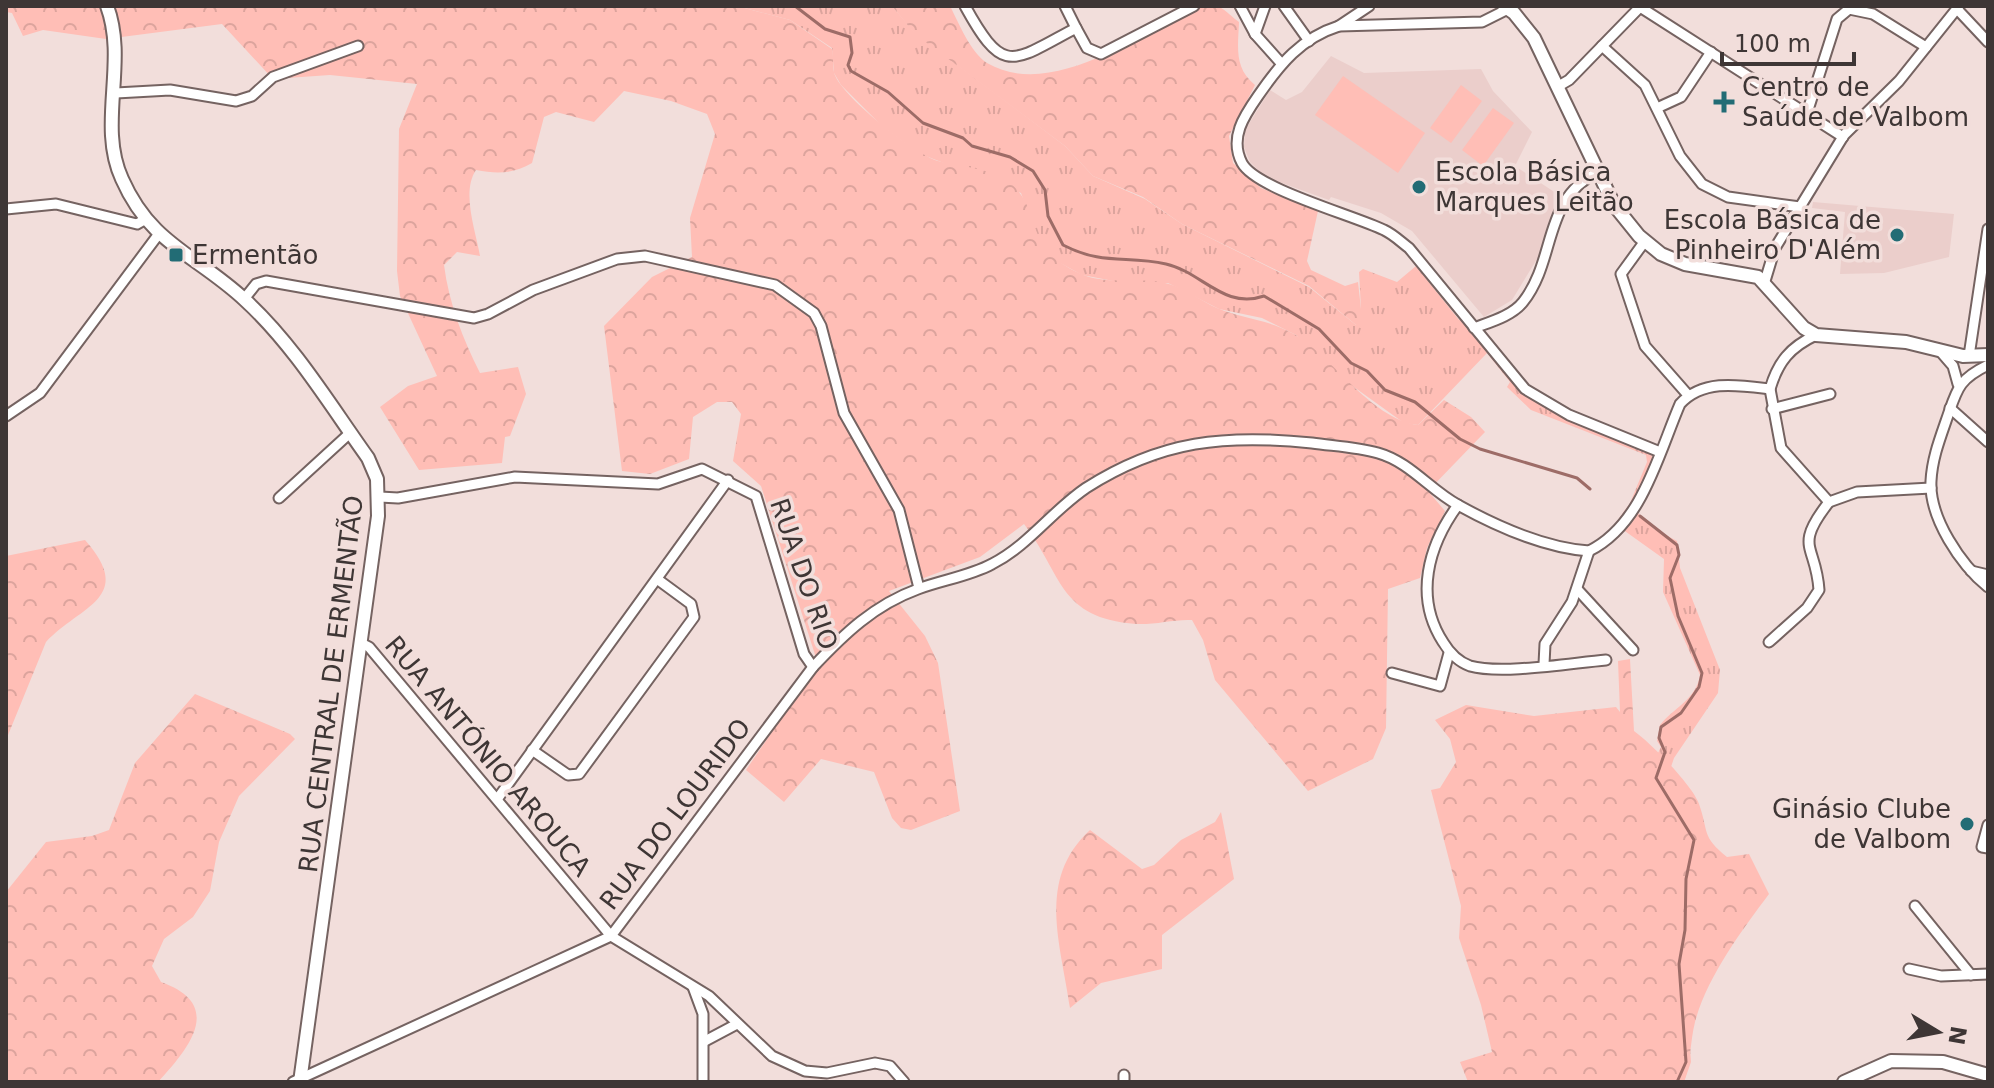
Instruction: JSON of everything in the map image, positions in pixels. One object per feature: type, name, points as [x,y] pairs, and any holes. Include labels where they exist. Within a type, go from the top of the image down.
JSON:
[{"type":"street","name":"RUA CENTRAL DE ERMENTÃO","points":[[107,6],[118,49],[114,148],[120,177],[144,220],[158,235],[244,299],[278,333],[368,458],[380,497],[298,1081]]},
{"type":"street","points":[[965,6],[982,36],[1003,57],[1018,57],[1076,28]]},
{"type":"street","points":[[1065,6],[1087,48],[1101,54],[1194,6]]},
{"type":"street","points":[[1240,6],[1255,34],[1280,62]]},
{"type":"street","points":[[1255,34],[1265,6]]},
{"type":"street","points":[[1284,6],[1309,41]]},
{"type":"street","points":[[1369,6],[1280,62],[1238,129],[1237,147],[1242,162],[1262,182],[1387,231],[1409,248],[1525,389],[1544,402],[1660,452]]},
{"type":"street","points":[[1557,87],[1569,80],[1641,6],[1843,137]]},
{"type":"street","points":[[1339,26],[1482,22],[1506,7],[1534,38],[1614,205],[1645,241],[1661,254],[1685,264],[1750,273],[1765,281],[1804,328],[1816,335],[1906,342],[1969,356],[1988,355]]},
{"type":"street","points":[[1765,281],[1775,248],[1843,137],[1899,81],[1954,8],[1988,42]]},
{"type":"street","points":[[1807,113],[1837,19],[1849,9],[1873,14],[1926,47]]},
{"type":"street","points":[[116,93],[170,90],[236,101],[252,96],[273,77],[358,46]]},
{"type":"street","points":[[1602,46],[1645,85],[1680,156],[1702,184],[1728,197],[1800,207]]},
{"type":"street","points":[[1657,108],[1681,97],[1711,52]]},
{"type":"street","points":[[1474,328],[1522,304],[1541,269],[1560,210],[1569,193],[1576,184],[1598,172]]},
{"type":"street","points":[[6,209],[56,204],[137,224],[144,220]]},
{"type":"street","points":[[1969,356],[1988,229]]},
{"type":"street","points":[[6,416],[40,393],[158,235]]},
{"type":"street","points":[[1645,241],[1621,274],[1645,346],[1688,395]]},
{"type":"street","points":[[244,299],[256,284],[266,281],[474,318],[533,290],[617,259],[645,256],[775,285],[814,313],[821,326],[844,413],[899,510],[919,588]]},
{"type":"street","points":[[1816,335],[1788,352],[1776,367],[1770,389],[1781,448],[1829,502]]},
{"type":"street","points":[[1940,351],[1953,366],[1958,384],[1935,453],[1931,488],[1936,511],[1971,571],[1988,587]]},
{"type":"street","points":[[1958,384],[1988,365]]},
{"type":"street","points":[[1544,664],[1545,644],[1577,589],[1589,551],[1612,536],[1634,509],[1680,404],[1688,395],[1714,386],[1770,389]]},
{"type":"street","points":[[1772,409],[1830,394]]},
{"type":"street","points":[[1950,408],[1988,442]]},
{"type":"street","points":[[279,498],[350,433]]},
{"type":"street","name":"RUA DO LOURIDO","points":[[298,1081],[611,936],[813,667],[866,616],[919,588],[991,565],[1020,546],[1088,487],[1195,442],[1267,438],[1379,453],[1404,465],[1458,505],[1528,536],[1589,551]]},
{"type":"street","name":"RUA DO RIO","points":[[380,497],[398,498],[515,477],[658,484],[702,469],[756,496],[804,654],[813,667]]},
{"type":"street","points":[[498,798],[728,480]]},
{"type":"street","points":[[1769,642],[1807,608],[1819,590],[1808,545],[1814,522],[1829,502],[1857,492],[1931,488]]},
{"type":"street","points":[[1458,505],[1445,522],[1430,556],[1425,598],[1431,624],[1449,653],[1470,666],[1516,668],[1606,660]]},
{"type":"street","points":[[1971,571],[1988,575]]},
{"type":"street","points":[[532,750],[568,775],[579,774],[694,617],[691,604],[657,579]]},
{"type":"street","points":[[1577,589],[1633,650]]},
{"type":"street","name":"RUA ANTÓNIO AROUCA","points":[[361,643],[369,647],[498,798],[611,936],[709,996],[772,1056],[805,1071],[827,1073],[875,1063],[890,1066],[904,1082]]},
{"type":"street","points":[[1392,673],[1440,686],[1449,653]]},
{"type":"street","points":[[1988,825],[1982,847],[1988,848]]},
{"type":"street","points":[[1915,906],[1971,975]]},
{"type":"street","points":[[1909,969],[1941,976],[1988,974]]},
{"type":"street","points":[[692,987],[703,1014],[703,1082]]},
{"type":"street","points":[[705,1041],[737,1024]]},
{"type":"street","points":[[1844,1082],[1891,1061],[1943,1062],[1988,1075]]},
{"type":"shaded area","name":"Escola Básica Marques Leitão","points":[[1331,56],[1364,73],[1481,69],[1493,91],[1532,132],[1515,166],[1562,197],[1550,221],[1545,246],[1512,300],[1484,317],[1412,231],[1381,213],[1331,197],[1329,200],[1265,177],[1250,162],[1244,147],[1245,130],[1270,90],[1286,100],[1302,92]]},
{"type":"shaded area","name":"Escola Básica de Pinheiro D'Além","points":[[1813,202],[1954,214],[1949,257],[1884,273],[1840,274],[1845,212],[1812,208]]},
{"type":"green space","points":[[1213,5],[1224,10],[1239,22],[1240,64],[1255,85],[1229,136],[1233,163],[1261,188],[1318,211],[1307,261],[1311,270],[1345,286],[1358,282],[1361,309],[1369,319],[1356,325],[1309,286],[1182,224],[1143,197],[1093,176],[1065,146],[915,34],[892,6],[950,6],[975,52],[987,63],[1010,72],[1034,74],[1083,64],[1195,8]]},
{"type":"green space","points":[[6,6],[737,6],[790,20],[832,49],[834,72],[839,82],[896,136],[938,161],[984,171],[1008,181],[1026,204],[1040,240],[1061,263],[1090,277],[1169,284],[1226,312],[1282,328],[1307,343],[1367,398],[1400,420],[1418,425],[1444,400],[1471,417],[1485,432],[1428,491],[1445,511],[1427,548],[1420,578],[1388,589],[1386,728],[1373,759],[1308,791],[1215,680],[1203,640],[1192,620],[1136,624],[1091,613],[1065,591],[1024,524],[980,557],[889,591],[925,636],[938,663],[960,811],[911,830],[901,828],[892,818],[874,772],[821,759],[784,802],[746,770],[818,664],[761,486],[733,461],[741,414],[732,402],[717,402],[693,417],[689,459],[650,474],[622,471],[604,326],[652,277],[692,257],[690,218],[715,134],[707,114],[671,101],[624,91],[594,122],[556,112],[544,117],[532,163],[505,172],[476,170],[470,201],[480,256],[457,252],[444,265],[449,294],[462,334],[480,373],[518,367],[526,394],[510,436],[505,437],[502,463],[419,470],[380,407],[408,386],[437,376],[400,296],[397,271],[399,129],[417,84],[330,75],[273,79],[222,24],[106,39],[43,30],[23,36],[12,13],[6,12]]},
{"type":"green space","points":[[737,6],[892,6],[915,33],[1065,146],[1093,176],[1145,199],[1182,224],[1309,287],[1356,325],[1361,309],[1359,272],[1363,269],[1397,282],[1416,266],[1459,320],[1468,321],[1523,391],[1565,418],[1579,417],[1653,454],[1632,507],[1654,529],[1677,541],[1680,568],[1720,670],[1718,693],[1674,758],[1670,770],[1691,1062],[1684,1082],[1656,757],[1661,747],[1657,741],[1660,725],[1694,691],[1700,675],[1663,592],[1664,559],[1615,524],[1630,503],[1647,462],[1646,455],[1531,410],[1507,387],[1510,382],[1487,353],[1418,425],[1404,423],[1340,377],[1296,335],[1262,318],[1219,309],[1168,283],[1124,283],[1082,275],[1053,259],[1037,239],[1021,193],[918,153],[882,126],[841,85],[834,73],[832,48],[790,20]]},
{"type":"green space","points":[[1343,76],[1425,133],[1398,173],[1315,115]]},
{"type":"green space","points":[[1461,85],[1482,101],[1451,143],[1430,128]]},
{"type":"green space","points":[[1493,108],[1514,123],[1483,166],[1462,150]]},
{"type":"green space","points":[[85,540],[105,575],[104,588],[98,599],[46,642],[6,740],[6,556]]},
{"type":"green space","points":[[1630,659],[1634,731],[1660,754],[1689,787],[1699,804],[1713,844],[1727,857],[1749,854],[1769,894],[1737,938],[1708,988],[1695,1022],[1684,1082],[1468,1082],[1460,1062],[1492,1052],[1481,1005],[1459,938],[1461,906],[1431,790],[1440,788],[1456,762],[1450,739],[1435,720],[1466,705],[1534,716],[1616,707],[1620,712],[1618,661]]},
{"type":"green space","points":[[195,694],[290,734],[295,739],[239,796],[219,842],[210,891],[193,917],[164,939],[152,966],[161,982],[181,992],[192,1003],[197,1015],[189,1042],[158,1082],[6,1082],[6,892],[46,842],[92,836],[109,830],[135,763]]},
{"type":"green space","points":[[1221,812],[1234,879],[1162,935],[1162,969],[1101,983],[1070,1008],[1056,913],[1063,870],[1073,849],[1090,830],[1142,869],[1154,865],[1181,840],[1215,822]]},
{"type":"waterway","points":[[795,6],[825,29],[850,37],[852,53],[848,65],[851,71],[888,92],[923,123],[963,138],[972,146],[1010,157],[1033,171],[1045,190],[1048,216],[1063,245],[1091,256],[1166,264],[1237,298],[1264,296],[1319,329],[1351,363],[1367,371],[1385,390],[1415,402],[1460,439],[1480,449],[1577,478],[1590,489]]},
{"type":"waterway","points":[[1640,516],[1677,545],[1679,555],[1670,578],[1678,616],[1702,673],[1699,687],[1681,713],[1661,727],[1659,738],[1665,752],[1656,778],[1694,840],[1686,879],[1685,930],[1679,964],[1686,1062],[1677,1082]]},
{"type":"place","name":"Centro de Saúde de Valbom","points":[[1724,102]]},
{"type":"place","name":"Escola Básica Marques Leitão","points":[[1419,187]]},
{"type":"place","name":"Escola Básica de Pinheiro D'Além","points":[[1897,235]]},
{"type":"place","name":"Ermentão","points":[[176,255]]},
{"type":"place","name":"Ginásio Clube de Valbom","points":[[1967,824]]}]
